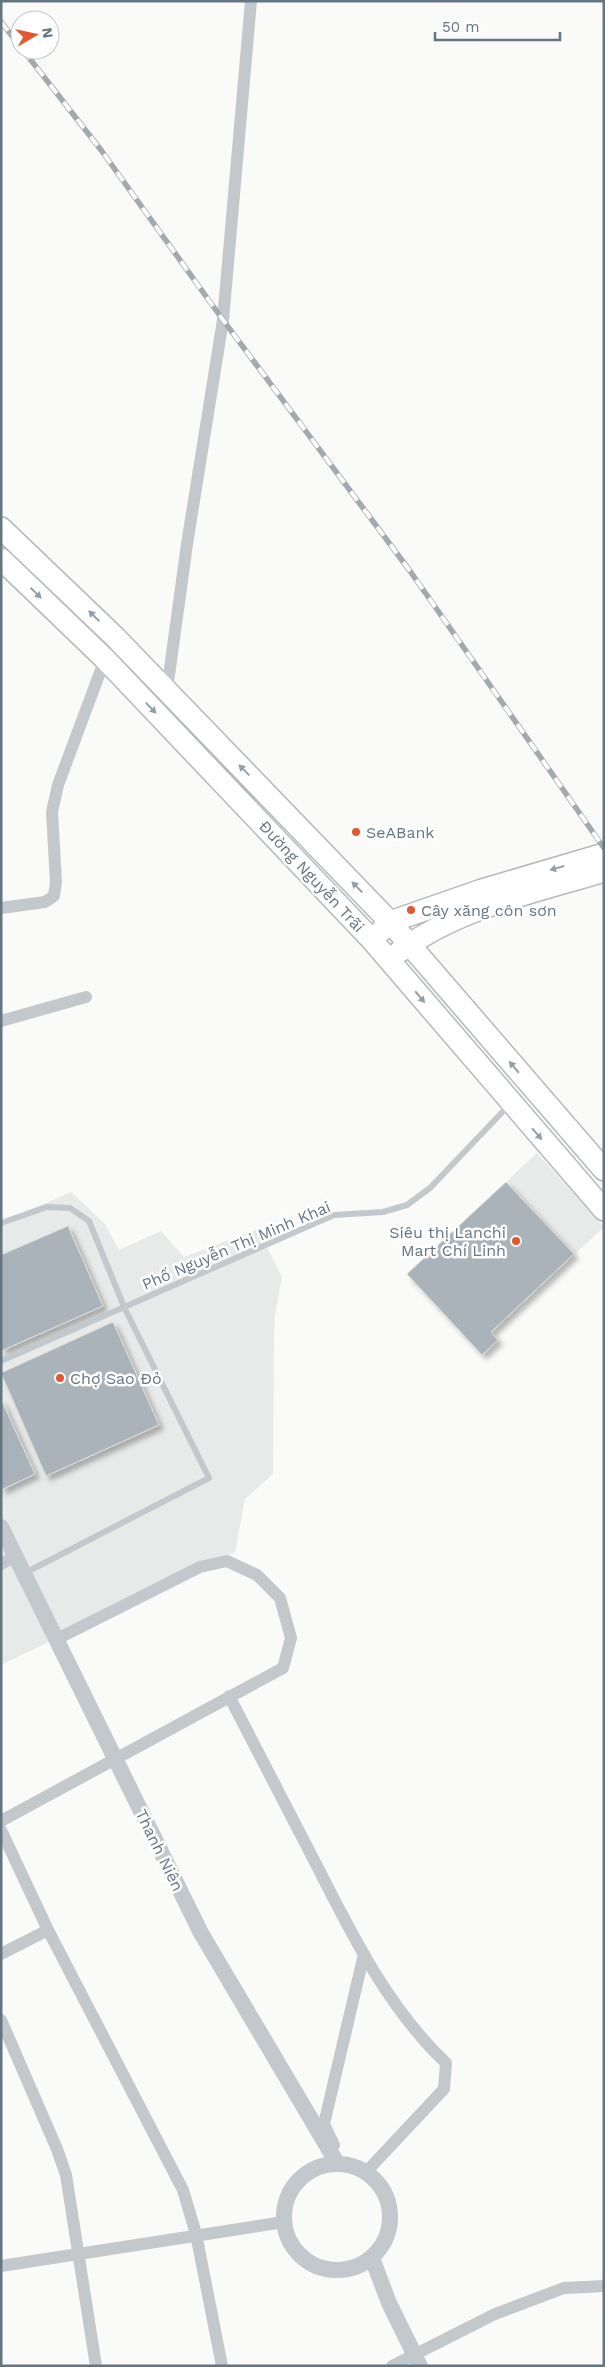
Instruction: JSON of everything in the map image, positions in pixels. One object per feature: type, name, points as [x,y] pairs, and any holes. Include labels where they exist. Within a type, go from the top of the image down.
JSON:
[{"type":"highway","name":"Đường Nguyễn Trãi","points":[[1,528],[115,637],[390,922],[604,1170]]},
{"type":"highway","name":"Đường Nguyễn Trãi","points":[[1,559],[105,658],[371,939],[510,1103],[604,1210]]},
{"type":"highway","points":[[105,658],[115,637]]},
{"type":"highway","points":[[371,939],[390,922],[482,890],[604,854]]},
{"type":"highway","points":[[389,960],[409,944],[443,926],[490,906],[604,872]]},
{"type":"highway","points":[[510,1103],[531,1087]]},
{"type":"street","points":[[167,690],[187,544],[223,320],[251,1]]},
{"type":"street","points":[[1,908],[45,902],[54,896],[56,882],[52,812],[58,785],[105,658]]},
{"type":"street","points":[[1,1021],[86,997]]},
{"type":"street","name":"Thanh Niên","points":[[1,1527],[201,1933],[339,2163]]},
{"type":"street","points":[[1,1564],[16,1556]]},
{"type":"street","points":[[1,1821],[283,1668],[291,1638],[280,1598],[257,1575],[227,1561],[200,1567],[57,1639]]},
{"type":"street","points":[[229,1696],[364,1954],[398,2010],[446,2064],[444,2089],[367,2171]]},
{"type":"street","points":[[1,1830],[48,1930],[183,2190],[196,2234],[222,2366]]},
{"type":"street","points":[[1,1954],[48,1930]]},
{"type":"street","points":[[339,2163],[324,2124],[364,1954]]},
{"type":"street","points":[[1,2020],[58,2149],[66,2175],[80,2253],[96,2366]]},
{"type":"street","points":[[339,2163],[367,2171],[386,2192],[392,2218],[389,2234],[382,2247],[372,2258],[359,2266],[344,2270],[329,2270],[316,2266],[304,2259],[294,2248],[284,2222],[285,2204],[292,2188],[304,2174],[319,2166],[339,2163]]},
{"type":"street","points":[[1,2266],[196,2234],[284,2222]]},
{"type":"street","points":[[372,2258],[389,2303],[417,2360]]},
{"type":"street","points":[[392,2366],[417,2360],[495,2314],[564,2288],[604,2286]]},
{"type":"lane","name":"Phố Nguyễn Thị Minh Khai","points":[[1,1362],[334,1215],[383,1212],[406,1205],[430,1188],[510,1103]]},
{"type":"lane","points":[[1,1223],[47,1207],[70,1208],[89,1221],[125,1308],[209,1478],[25,1573]]},
{"type":"shaded area","name":"Siêu thị Lanchi Mart Chí Linh","points":[[537,1153],[604,1227],[491,1332],[498,1340],[482,1355],[407,1274]]},
{"type":"shaded area","points":[[71,1192],[105,1224],[119,1250],[161,1231],[184,1257],[258,1229],[282,1277],[274,1333],[273,1474],[245,1499],[235,1552],[1,1665],[1,1222]]},
{"type":"building","name":"Siêu thị Lanchi Mart Chí Linh","points":[[506,1182],[574,1254],[491,1332],[498,1340],[482,1355],[407,1274]]},
{"type":"building","points":[[68,1226],[103,1306],[1,1351],[1,1255]]},
{"type":"building","points":[[113,1322],[159,1425],[46,1476],[1,1373]]},
{"type":"building","points":[[1,1399],[35,1474],[1,1490]]},
{"type":"railway","points":[[1,22],[10,33]]},
{"type":"railway","points":[[31,60],[101,150],[223,320],[410,571],[604,848]]},
{"type":"place","name":"SeABank","points":[[356,832]]},
{"type":"place","name":"Cây xăng côn sơn","points":[[411,910]]},
{"type":"place","name":"Siêu thị Lanchi Mart Chí Linh","points":[[516,1241]]},
{"type":"place","name":"Chợ Sao Đỏ","points":[[60,1378]]}]
